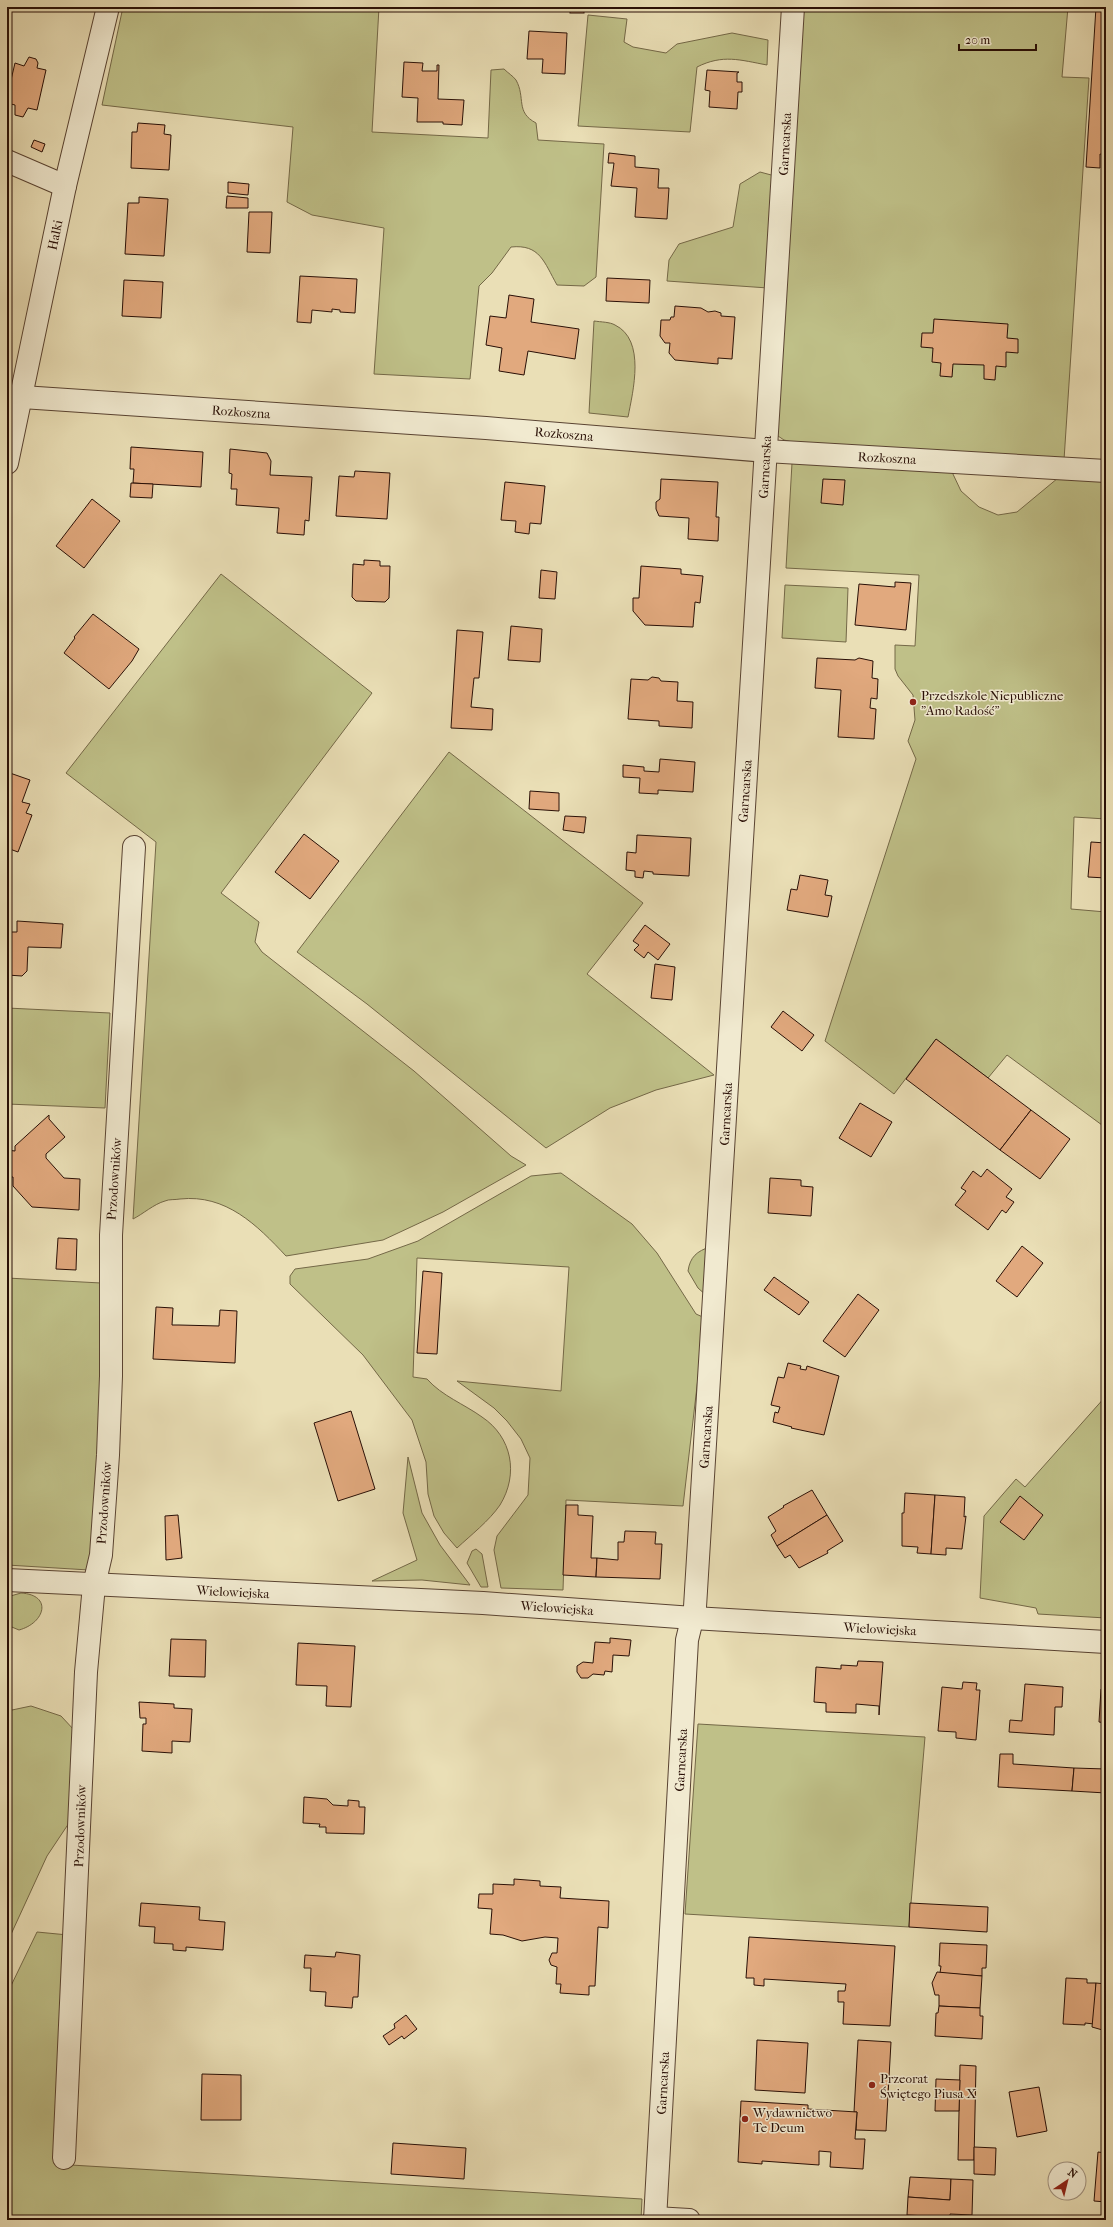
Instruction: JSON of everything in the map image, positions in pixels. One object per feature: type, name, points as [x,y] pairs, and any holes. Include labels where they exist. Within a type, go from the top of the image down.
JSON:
[{"type":"street","name":"Halki","points":[[7,463],[65,186],[108,7]]},
{"type":"street","name":"Garncarska","points":[[655,2219],[687,1648],[696,1607],[793,7]]},
{"type":"street","points":[[7,161],[65,186]]},
{"type":"street","name":"Rozkoszna","points":[[22,397],[486,428],[766,451],[1106,471]]},
{"type":"street","name":"Przodowników","points":[[64,2158],[83,1722],[94,1584],[101,1555],[108,1455],[111,1376],[111,1235],[134,847]]},
{"type":"street","name":"Wielowiejska","points":[[7,1581],[483,1603],[693,1618],[1106,1642]]},
{"type":"street","points":[[655,2219],[689,2220]]},
{"type":"green space","points":[[123,7],[245,7],[260,9],[261,7],[379,7],[372,132],[488,138],[491,70],[504,69],[516,80],[525,114],[536,123],[538,140],[604,144],[596,277],[584,286],[557,285],[540,256],[529,248],[511,247],[492,273],[479,286],[470,379],[374,374],[384,228],[312,215],[287,202],[293,127],[102,105]]},
{"type":"green space","points":[[802,7],[1068,7],[1062,77],[1089,78],[1064,460],[801,444],[784,440],[775,434]]},
{"type":"green space","points":[[588,15],[627,19],[624,42],[633,47],[666,53],[677,44],[732,33],[768,40],[767,65],[740,60],[723,59],[715,60],[697,67],[690,132],[578,126]]},
{"type":"green space","points":[[760,172],[775,176],[768,288],[667,281],[669,260],[679,244],[733,227],[740,184]]},
{"type":"green space","points":[[594,321],[615,325],[625,332],[631,342],[635,367],[628,417],[589,413]]},
{"type":"green space","points":[[792,463],[952,472],[961,491],[979,507],[998,515],[1017,512],[1058,478],[1106,481],[1106,819],[1074,817],[1071,909],[1106,912],[1106,1128],[1007,1055],[988,1078],[936,1039],[894,1094],[825,1041],[916,759],[908,741],[915,720],[913,695],[898,676],[895,669],[895,645],[915,646],[919,575],[786,568]]},
{"type":"green space","points":[[221,574],[372,693],[221,893],[259,922],[255,942],[262,952],[414,1071],[511,1156],[526,1165],[443,1212],[383,1240],[286,1256],[264,1233],[239,1214],[212,1201],[197,1199],[167,1200],[157,1204],[133,1219],[156,842],[66,773]]},
{"type":"green space","points":[[785,585],[848,588],[846,642],[782,638]]},
{"type":"green space","points":[[449,752],[643,903],[587,974],[714,1075],[656,1090],[610,1108],[546,1148],[367,1004],[297,952]]},
{"type":"green space","points":[[7,1008],[110,1013],[105,1108],[7,1104]]},
{"type":"green space","points":[[561,1173],[632,1224],[657,1253],[696,1314],[705,1318],[683,1506],[566,1500],[563,1590],[501,1588],[494,1550],[497,1536],[528,1495],[530,1458],[521,1439],[507,1421],[494,1408],[457,1381],[561,1391],[569,1267],[417,1258],[413,1377],[427,1379],[453,1400],[475,1412],[492,1425],[506,1445],[511,1469],[506,1493],[496,1511],[457,1548],[444,1533],[434,1516],[428,1494],[426,1462],[412,1420],[363,1355],[290,1284],[290,1276],[295,1269],[368,1259],[418,1241],[531,1176]]},
{"type":"green space","points":[[710,1247],[707,1296],[698,1288],[688,1271],[692,1258],[701,1250]]},
{"type":"green space","points":[[7,1278],[101,1283],[100,1428],[89,1570],[7,1565]]},
{"type":"green space","points":[[1106,1396],[1106,1618],[1038,1614],[1036,1608],[980,1598],[984,1516],[1016,1479],[1025,1487]]},
{"type":"green space","points":[[408,1457],[422,1513],[440,1545],[470,1585],[422,1580],[372,1581],[417,1560],[403,1513]]},
{"type":"green space","points":[[476,1549],[482,1554],[488,1587],[481,1587],[467,1563],[472,1551]]},
{"type":"green space","points":[[21,1593],[31,1595],[38,1599],[42,1610],[35,1622],[19,1630],[7,1625],[7,1597]]},
{"type":"green space","points":[[31,1706],[61,1716],[75,1731],[73,1817],[47,1856],[7,1943],[7,1714],[12,1710]]},
{"type":"green space","points":[[698,1724],[925,1737],[909,1927],[685,1914]]},
{"type":"green space","points":[[37,1932],[68,1935],[54,2164],[642,2199],[641,2220],[7,2220],[7,1994]]},
{"type":"building","points":[[570,7],[584,7],[584,13],[570,13]]},
{"type":"building","points":[[1096,7],[1106,7],[1106,155],[1100,154],[1100,168],[1086,167]]},
{"type":"building","points":[[529,31],[567,33],[565,74],[542,73],[543,59],[527,59]]},
{"type":"building","points":[[29,57],[36,59],[38,63],[37,68],[46,70],[37,110],[28,108],[23,117],[15,115],[15,105],[7,103],[7,97],[15,63],[24,66]]},
{"type":"building","points":[[404,62],[423,63],[422,71],[437,71],[437,65],[439,65],[438,99],[464,100],[462,125],[443,124],[443,122],[417,122],[418,98],[402,97]]},
{"type":"building","points":[[707,70],[739,72],[737,73],[737,82],[742,82],[742,92],[738,92],[737,109],[709,107],[710,91],[705,90]]},
{"type":"building","points":[[138,123],[165,125],[164,134],[171,135],[169,170],[131,168],[132,132],[137,132]]},
{"type":"building","points":[[34,140],[45,144],[42,152],[31,147]]},
{"type":"building","points":[[609,153],[635,156],[635,167],[659,169],[658,188],[669,188],[667,219],[635,217],[637,188],[611,186],[614,163],[608,163]]},
{"type":"building","points":[[228,182],[249,184],[248,195],[228,193]]},
{"type":"building","points":[[227,196],[248,198],[248,208],[226,208]]},
{"type":"building","points":[[139,197],[168,199],[164,256],[125,254],[128,203],[139,203]]},
{"type":"building","points":[[249,212],[272,212],[270,253],[247,252]]},
{"type":"building","points":[[300,276],[357,279],[355,313],[340,312],[340,310],[332,309],[332,312],[312,310],[311,323],[297,322]]},
{"type":"building","points":[[607,278],[650,280],[649,303],[606,301]]},
{"type":"building","points":[[124,280],[163,282],[161,318],[122,316]]},
{"type":"building","points":[[509,295],[534,299],[531,322],[579,329],[575,359],[528,351],[524,375],[499,371],[502,348],[486,345],[490,316],[506,318]]},
{"type":"building","points":[[675,306],[701,308],[708,312],[715,311],[721,313],[721,316],[735,317],[732,359],[718,358],[718,364],[675,360],[669,353],[670,343],[665,343],[660,336],[661,320],[670,320],[671,317],[674,317]]},
{"type":"building","points":[[934,319],[1008,324],[1007,338],[1018,339],[1018,353],[1006,352],[1006,367],[996,366],[995,380],[984,379],[984,365],[953,364],[952,377],[940,376],[941,363],[932,362],[933,348],[921,347],[922,333],[933,333]]},
{"type":"building","points":[[131,447],[203,452],[201,487],[133,483],[134,469],[130,469]]},
{"type":"building","points":[[230,449],[267,453],[271,461],[270,475],[312,477],[309,521],[305,520],[304,535],[277,533],[279,508],[236,505],[237,489],[231,489],[232,474],[229,473]]},
{"type":"building","points":[[355,471],[390,473],[387,519],[336,516],[339,476],[354,477]]},
{"type":"building","points":[[661,479],[718,482],[716,517],[719,517],[718,541],[688,539],[689,518],[659,516],[656,509],[656,502],[660,499]]},
{"type":"building","points":[[823,479],[845,480],[843,505],[821,503]]},
{"type":"building","points":[[505,482],[545,486],[541,524],[530,523],[529,534],[515,532],[516,521],[501,520]]},
{"type":"building","points":[[131,483],[153,484],[152,498],[130,497]]},
{"type":"building","points":[[92,499],[120,521],[84,568],[56,546]]},
{"type":"building","points":[[364,560],[380,561],[380,566],[390,566],[389,598],[385,602],[356,601],[352,597],[353,564],[364,565]]},
{"type":"building","points":[[641,566],[681,569],[681,574],[703,576],[700,603],[695,602],[693,627],[645,625],[633,611],[633,598],[639,598]]},
{"type":"building","points":[[541,570],[557,572],[555,599],[539,598]]},
{"type":"building","points":[[895,582],[911,583],[906,630],[855,625],[859,584],[895,587]]},
{"type":"building","points":[[93,614],[139,649],[132,661],[109,689],[64,653],[75,638],[74,637]]},
{"type":"building","points":[[511,626],[542,629],[540,662],[508,660]]},
{"type":"building","points":[[457,630],[483,632],[479,678],[474,678],[471,707],[493,709],[492,730],[451,728]]},
{"type":"building","points":[[817,658],[855,660],[859,658],[873,661],[872,678],[878,679],[877,699],[871,698],[870,708],[876,709],[874,739],[838,737],[841,690],[815,688]]},
{"type":"building","points":[[652,677],[659,678],[661,681],[678,682],[677,701],[693,702],[692,728],[659,726],[659,721],[628,719],[631,679],[648,680]]},
{"type":"building","points":[[660,759],[695,762],[693,792],[658,790],[658,794],[639,793],[640,778],[623,777],[623,765],[644,767],[644,771],[659,772]]},
{"type":"building","points":[[7,772],[30,780],[22,802],[30,804],[26,813],[32,815],[18,852],[7,848]]},
{"type":"building","points":[[530,791],[559,793],[559,811],[529,809]]},
{"type":"building","points":[[565,816],[586,817],[584,833],[563,830]]},
{"type":"building","points":[[304,834],[339,861],[310,899],[275,872]]},
{"type":"building","points":[[637,835],[691,838],[689,876],[653,874],[653,872],[644,871],[643,878],[635,877],[635,871],[626,870],[627,852],[636,853]]},
{"type":"building","points":[[1091,842],[1106,843],[1106,878],[1088,877]]},
{"type":"building","points":[[800,875],[828,880],[825,895],[832,896],[828,917],[787,910],[791,889],[797,890]]},
{"type":"building","points":[[17,921],[63,924],[61,948],[28,947],[27,971],[22,976],[7,975],[7,932],[17,932]]},
{"type":"building","points":[[645,925],[670,944],[658,960],[648,952],[644,958],[634,950],[639,945],[633,941]]},
{"type":"building","points":[[655,964],[675,967],[672,1000],[651,998]]},
{"type":"building","points":[[783,1011],[814,1035],[802,1051],[771,1027]]},
{"type":"building","points":[[936,1039],[1031,1110],[1000,1150],[906,1079]]},
{"type":"building","points":[[860,1103],[892,1122],[871,1157],[839,1138]]},
{"type":"building","points":[[1031,1110],[1070,1139],[1040,1179],[1000,1150]]},
{"type":"building","points":[[49,1115],[49,1119],[65,1137],[46,1154],[46,1158],[64,1178],[80,1179],[79,1210],[32,1207],[13,1186],[13,1177],[7,1177],[7,1150],[15,1151],[15,1146]]},
{"type":"building","points":[[987,1169],[1012,1189],[1006,1197],[1014,1202],[1006,1213],[1002,1210],[988,1230],[955,1205],[966,1191],[961,1188],[973,1171],[981,1177]]},
{"type":"building","points":[[770,1178],[801,1180],[801,1186],[813,1187],[811,1216],[768,1213]]},
{"type":"building","points":[[58,1238],[77,1239],[76,1270],[56,1269]]},
{"type":"building","points":[[1022,1246],[1043,1263],[1017,1297],[996,1281]]},
{"type":"building","points":[[423,1271],[442,1273],[437,1354],[417,1353]]},
{"type":"building","points":[[774,1277],[809,1302],[799,1315],[764,1290]]},
{"type":"building","points":[[858,1294],[879,1310],[845,1357],[823,1341]]},
{"type":"building","points":[[156,1307],[173,1308],[172,1325],[219,1326],[220,1310],[237,1311],[235,1363],[153,1359]]},
{"type":"building","points":[[788,1363],[801,1366],[800,1369],[806,1370],[807,1366],[839,1376],[824,1435],[791,1428],[792,1427],[773,1422],[775,1412],[778,1413],[780,1407],[771,1405],[778,1377],[784,1378]]},
{"type":"building","points":[[351,1411],[375,1489],[338,1501],[314,1423]]},
{"type":"building","points":[[812,1490],[827,1515],[777,1546],[771,1535],[776,1531],[768,1517],[784,1507],[783,1506]]},
{"type":"building","points":[[905,1493],[935,1495],[931,1554],[917,1553],[918,1547],[902,1546],[902,1513],[904,1513]]},
{"type":"building","points":[[935,1495],[965,1497],[964,1517],[966,1516],[962,1549],[946,1548],[946,1555],[931,1554]]},
{"type":"building","points":[[1020,1496],[1043,1515],[1024,1540],[1000,1522]]},
{"type":"building","points":[[566,1505],[578,1505],[578,1515],[593,1516],[591,1558],[597,1558],[596,1577],[563,1575]]},
{"type":"building","points":[[178,1515],[182,1558],[166,1560],[165,1516]]},
{"type":"building","points":[[827,1515],[843,1541],[827,1551],[828,1553],[799,1568],[790,1555],[785,1558],[777,1546]]},
{"type":"building","points":[[625,1531],[656,1532],[655,1544],[662,1544],[660,1579],[596,1577],[597,1558],[618,1560],[618,1542],[624,1542]]},
{"type":"building","points":[[610,1638],[631,1640],[629,1656],[613,1655],[612,1672],[605,1671],[604,1675],[593,1674],[588,1678],[581,1678],[577,1672],[577,1666],[583,1662],[593,1663],[595,1642],[610,1643]]},
{"type":"building","points":[[171,1639],[206,1640],[205,1677],[169,1676]]},
{"type":"building","points":[[298,1643],[355,1646],[351,1707],[326,1706],[327,1686],[296,1685]]},
{"type":"building","points":[[858,1661],[883,1662],[879,1715],[879,1706],[856,1704],[856,1713],[826,1712],[826,1703],[814,1702],[816,1667],[841,1669],[841,1665],[857,1666]]},
{"type":"building","points":[[963,1682],[977,1683],[976,1690],[980,1690],[976,1740],[956,1738],[956,1732],[938,1731],[942,1687],[962,1689]]},
{"type":"building","points":[[1025,1684],[1063,1687],[1062,1707],[1055,1707],[1054,1735],[1009,1732],[1010,1720],[1022,1721]]},
{"type":"building","points":[[1101,1689],[1106,1689],[1106,1723],[1099,1722]]},
{"type":"building","points":[[139,1702],[174,1704],[174,1708],[192,1709],[190,1742],[172,1741],[172,1753],[142,1751],[143,1724],[146,1724],[146,1718],[140,1718]]},
{"type":"building","points":[[1000,1754],[1013,1754],[1013,1764],[1074,1768],[1072,1791],[998,1787]]},
{"type":"building","points":[[1074,1768],[1106,1769],[1106,1793],[1072,1791]]},
{"type":"building","points":[[304,1797],[327,1799],[333,1805],[348,1806],[348,1800],[359,1801],[359,1807],[365,1807],[364,1834],[326,1833],[326,1827],[319,1827],[320,1824],[303,1823]]},
{"type":"building","points":[[514,1879],[540,1881],[540,1886],[561,1887],[560,1898],[609,1901],[608,1928],[598,1927],[595,1986],[589,1986],[589,1995],[560,1993],[561,1984],[556,1984],[557,1967],[551,1965],[549,1960],[552,1953],[557,1953],[558,1938],[545,1937],[522,1941],[503,1935],[490,1934],[492,1909],[478,1908],[479,1894],[493,1894],[493,1884],[514,1885]]},
{"type":"building","points":[[141,1903],[200,1907],[199,1920],[225,1922],[223,1950],[186,1947],[186,1951],[173,1950],[173,1944],[154,1943],[155,1927],[139,1926]]},
{"type":"building","points":[[910,1903],[988,1907],[987,1932],[909,1927]]},
{"type":"building","points":[[749,1937],[895,1946],[890,2026],[843,2024],[844,2002],[838,2002],[838,1991],[845,1991],[846,1984],[764,1979],[764,1986],[754,1985],[754,1978],[746,1978]]},
{"type":"building","points":[[940,1943],[987,1945],[986,1968],[982,1968],[982,1976],[940,1973]]},
{"type":"building","points":[[336,1952],[360,1955],[358,1997],[353,1997],[352,2008],[325,2006],[326,1992],[310,1991],[311,1968],[304,1968],[305,1955],[335,1957]]},
{"type":"building","points":[[937,1972],[982,1976],[980,2008],[939,2006],[939,1995],[935,1995],[932,1983]]},
{"type":"building","points":[[1066,1978],[1087,1979],[1087,1983],[1096,1983],[1094,2024],[1063,2024]]},
{"type":"building","points":[[1096,1983],[1106,1984],[1106,2031],[1092,2027]]},
{"type":"building","points":[[939,2006],[980,2008],[980,2016],[983,2016],[982,2039],[935,2036],[936,2013],[938,2013]]},
{"type":"building","points":[[406,2015],[417,2029],[404,2039],[402,2036],[389,2045],[383,2036],[395,2028],[394,2024]]},
{"type":"building","points":[[757,2040],[808,2043],[805,2093],[755,2090]]},
{"type":"building","points":[[858,2040],[891,2042],[886,2131],[856,2130],[857,2112],[854,2112]]},
{"type":"building","points":[[960,2065],[976,2066],[974,2160],[958,2160]]},
{"type":"building","points":[[202,2074],[241,2075],[241,2120],[201,2120]]},
{"type":"building","points":[[936,2079],[960,2080],[959,2111],[935,2111]]},
{"type":"building","points":[[1039,2087],[1047,2131],[1017,2137],[1009,2092]]},
{"type":"building","points":[[741,2101],[808,2105],[808,2109],[857,2112],[855,2139],[865,2139],[863,2169],[830,2167],[831,2152],[819,2151],[819,2165],[762,2161],[762,2164],[738,2162]]},
{"type":"building","points":[[393,2143],[466,2148],[464,2179],[391,2174]]},
{"type":"building","points":[[974,2147],[996,2148],[995,2175],[974,2174]]},
{"type":"building","points":[[1098,2152],[1106,2153],[1106,2202],[1094,2201]]},
{"type":"building","points":[[910,2177],[951,2179],[950,2200],[908,2197]]},
{"type":"building","points":[[951,2179],[973,2180],[972,2215],[950,2214],[950,2217],[907,2215],[908,2197],[950,2200]]},
{"type":"place","name":"Przedszkole Niepubliczne \"Amo Radość\"","points":[[913,702]]},
{"type":"place","name":"Przeorat Świętego Piusa X","points":[[872,2085]]},
{"type":"place","name":"Wydawnictwo Te Deum","points":[[745,2119]]}]
